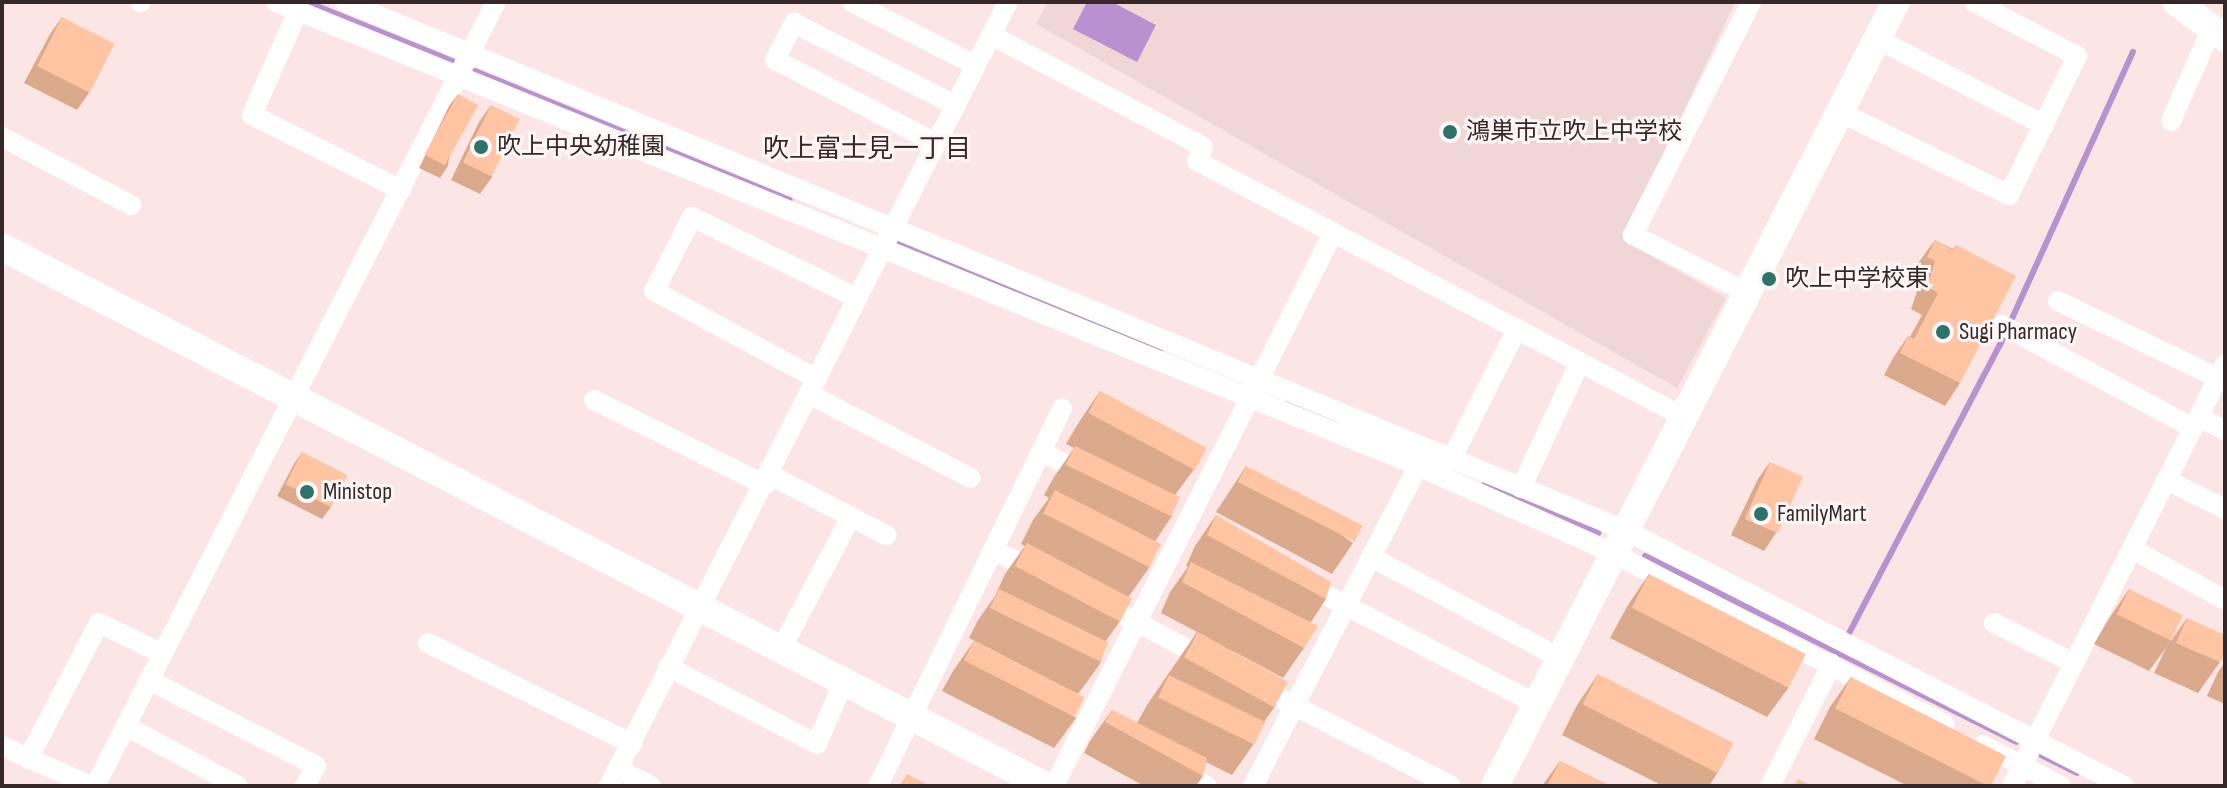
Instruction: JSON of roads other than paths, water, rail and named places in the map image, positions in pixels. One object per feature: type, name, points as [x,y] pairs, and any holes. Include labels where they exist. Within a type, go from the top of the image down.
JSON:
[{"type":"street","points":[[276,2],[1097,339],[1255,387],[1521,488],[1832,664],[2061,786]]},
{"type":"street","points":[[345,2],[892,230],[1255,387],[1418,466],[1619,542],[2035,740],[2124,786]]},
{"type":"street","points":[[852,2],[975,65]]},
{"type":"street","points":[[651,786],[614,778],[1008,2]]},
{"type":"street","points":[[1746,292],[1633,235],[1751,2]]},
{"type":"street","points":[[1495,786],[1896,2]]},
{"type":"street","points":[[1838,111],[2009,195],[2077,56],[1974,2]]},
{"type":"street","points":[[2171,121],[2218,33],[2176,2]]},
{"type":"street","points":[[2,746],[93,786],[296,398],[470,53],[490,4]]},
{"type":"street","points":[[298,11],[252,115],[401,190]]},
{"type":"street","points":[[936,143],[775,60],[794,23],[955,105]]},
{"type":"street","points":[[991,35],[1203,147],[1197,161],[1682,416]]},
{"type":"street","points":[[1875,38],[2044,125]]},
{"type":"street","points":[[2,137],[131,205]]},
{"type":"street","points":[[857,298],[692,217],[654,291],[971,478]]},
{"type":"street","points":[[1054,786],[1333,233]]},
{"type":"street","points":[[2,247],[1046,786]]},
{"type":"street","points":[[2012,786],[2074,663],[2111,607],[2132,549],[2222,371],[2058,301]]},
{"type":"street","points":[[2002,325],[2196,422],[2225,430]]},
{"type":"street","points":[[1451,460],[1517,329]]},
{"type":"street","points":[[1521,488],[1580,362]]},
{"type":"street","points":[[594,400],[886,535]]},
{"type":"street","points":[[883,784],[911,717],[951,654],[993,550],[1062,409]]},
{"type":"street","points":[[1041,452],[1107,484]]},
{"type":"street","points":[[1253,786],[1418,466]]},
{"type":"street","points":[[2166,480],[2225,509]]},
{"type":"street","points":[[780,651],[851,517]]},
{"type":"street","points":[[2132,549],[2225,600]]},
{"type":"street","points":[[993,550],[1059,583]]},
{"type":"street","points":[[1371,557],[1560,658]]},
{"type":"street","points":[[1293,579],[1537,704]]},
{"type":"street","points":[[1111,609],[1451,786]]},
{"type":"street","points":[[28,759],[99,623],[163,654]]},
{"type":"street","points":[[1994,623],[2074,663]]},
{"type":"street","points":[[428,643],[632,744]]},
{"type":"street","points":[[1770,786],[1832,664]]},
{"type":"street","points":[[668,667],[817,744],[843,683]]},
{"type":"street","points":[[149,680],[316,766],[305,786]]},
{"type":"street","points":[[126,726],[238,786]]},
{"type":"street","points":[[1154,757],[1207,786]]},
{"type":"waterway","points":[[307,2],[452,61]]},
{"type":"waterway","points":[[1834,662],[2000,345],[2133,52]]},
{"type":"waterway","points":[[475,71],[790,200]]},
{"type":"waterway","points":[[897,243],[1161,349]]},
{"type":"waterway","points":[[1289,402],[1334,421]]},
{"type":"waterway","points":[[1484,485],[1598,533]]},
{"type":"waterway","points":[[1645,556],[2016,742]]},
{"type":"waterway","points":[[2041,755],[2077,773]]},
{"type":"place","name":"鴻巣市立吹上中学校","points":[[1450,132]]},
{"type":"place","name":"吹上中央幼稚園","points":[[481,147]]},
{"type":"place","name":"吹上中学校東","points":[[1769,279]]},
{"type":"place","name":"Sugi Pharmacy","points":[[1943,332]]},
{"type":"place","name":"Ministop","points":[[307,492]]},
{"type":"place","name":"FamilyMart","points":[[1761,514]]},
{"type":"district","name":"吹上富士見一丁目","points":[[867,150]]}]
